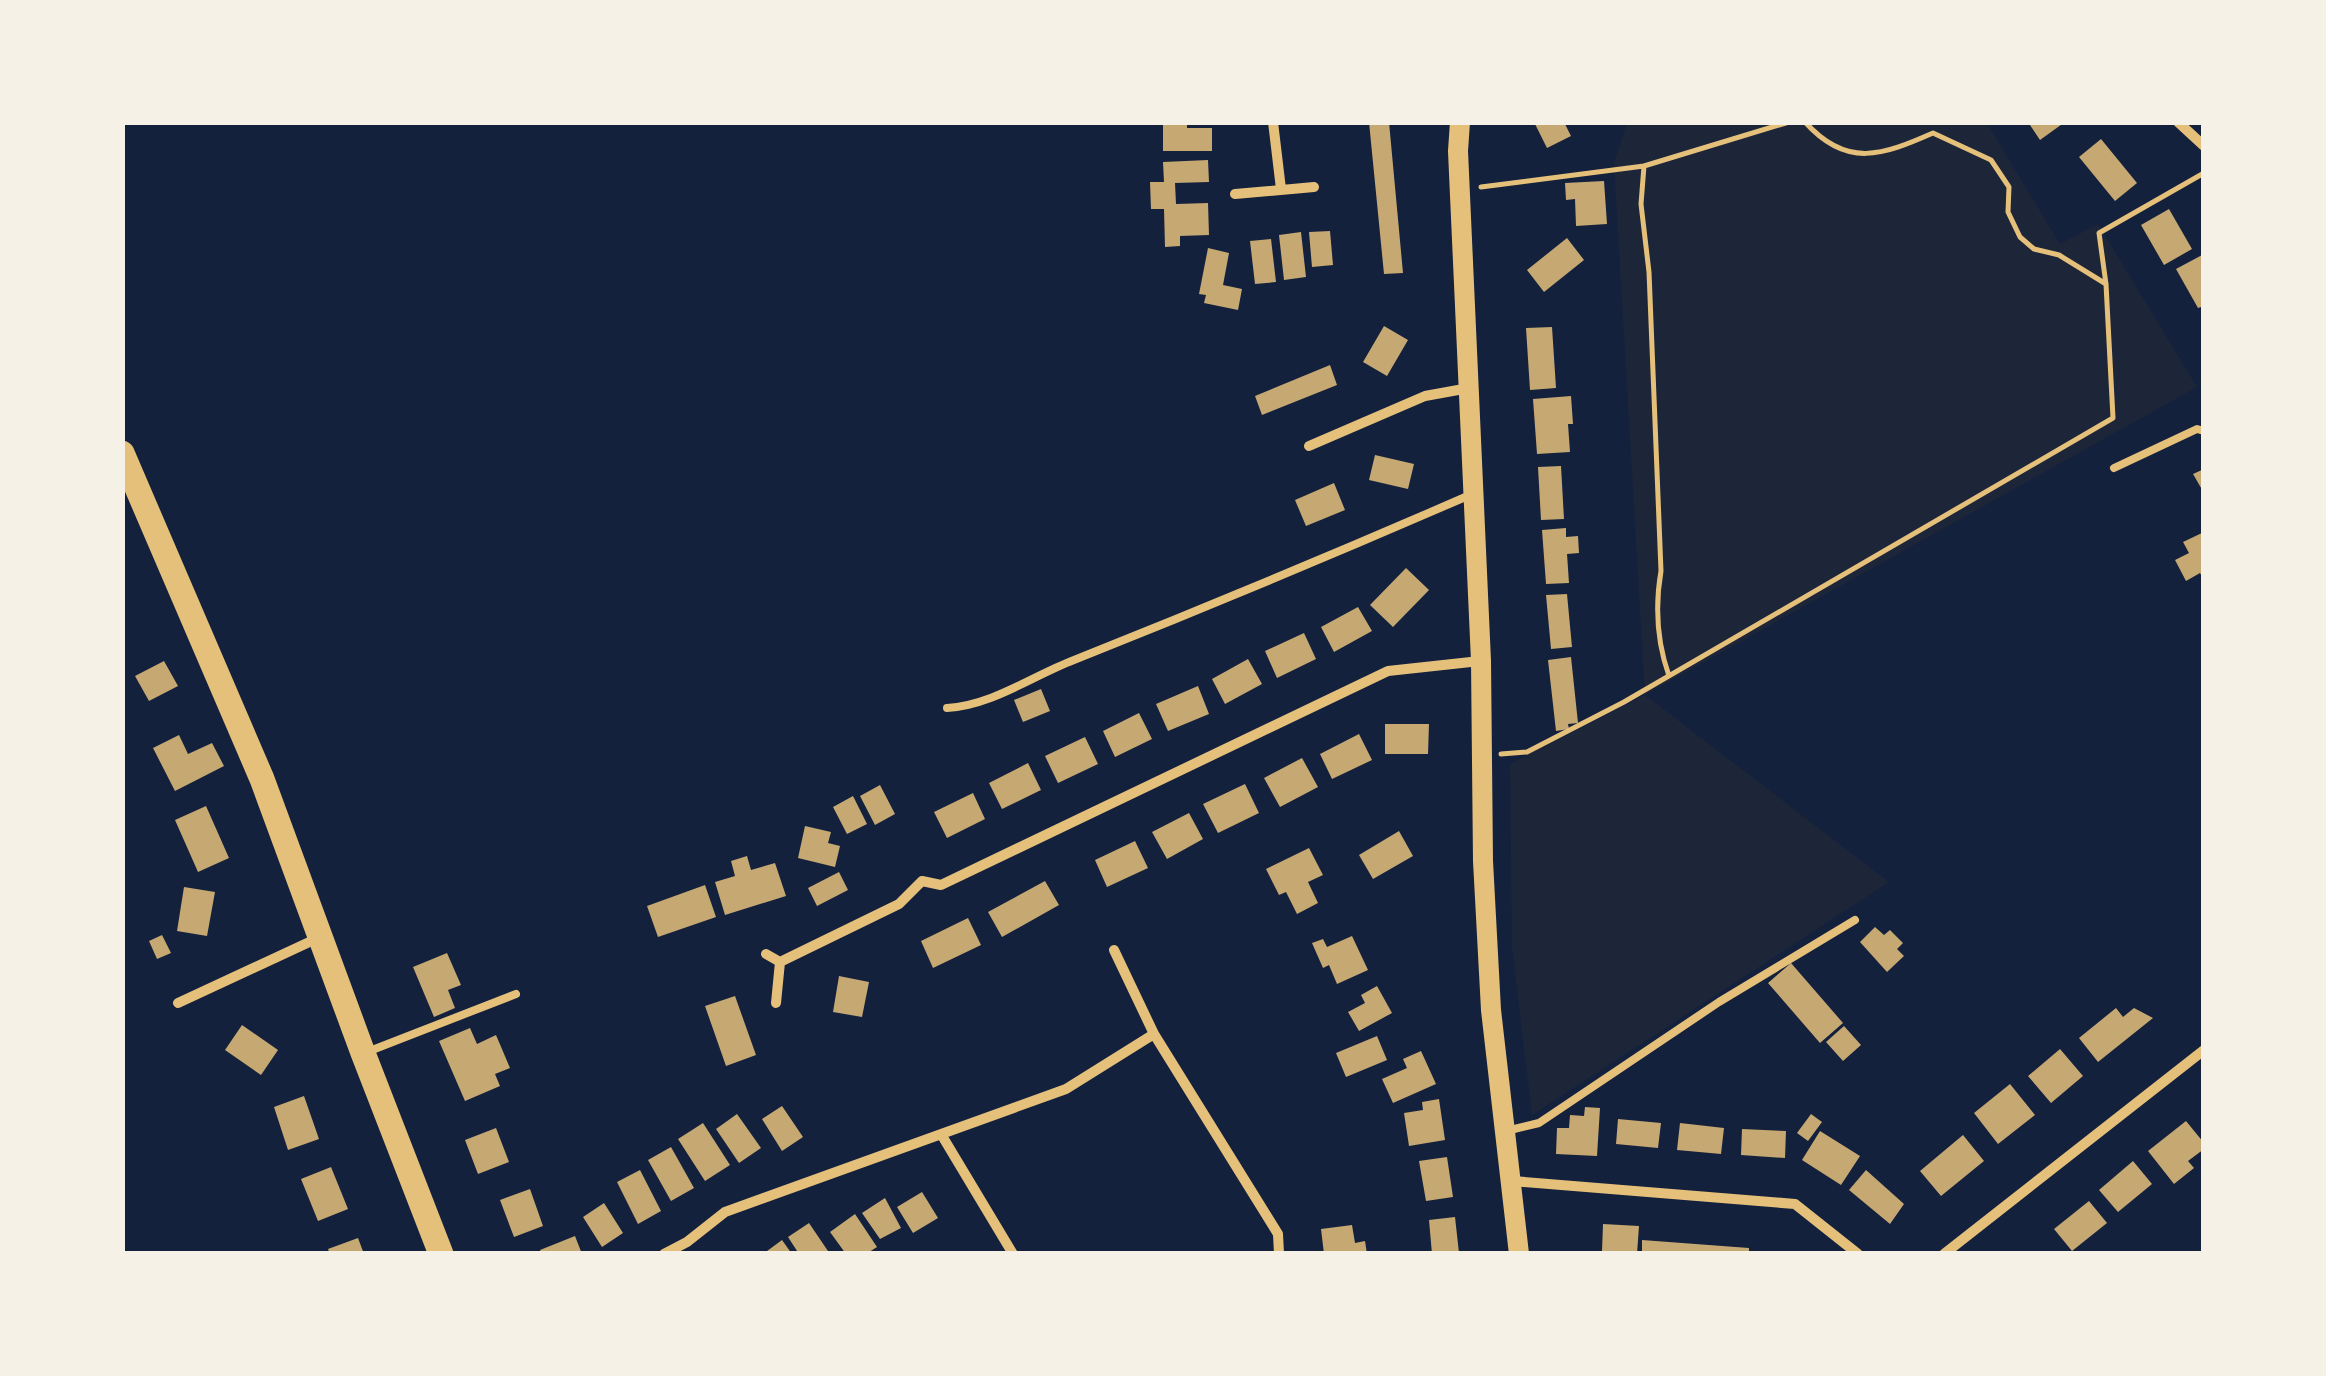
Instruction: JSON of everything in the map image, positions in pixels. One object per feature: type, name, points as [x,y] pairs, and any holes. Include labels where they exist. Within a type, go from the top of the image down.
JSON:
[{"type":"highway","points":[[122,452],[262,779],[441,1254]]},
{"type":"main road","points":[[1460,122],[1481,661],[1483,861],[1491,1010],[1519,1254]]},
{"type":"street","points":[[1273,122],[1282,190]]},
{"type":"street","points":[[2178,122],[2204,146]]},
{"type":"street","points":[[1235,194],[1314,187]]},
{"type":"street","points":[[1309,446],[1424,396],[1470,388]]},
{"type":"street","points":[[780,962],[899,904],[922,881],[941,885],[1388,671],[1481,661]]},
{"type":"street","points":[[178,1003],[321,936]]},
{"type":"street","points":[[1114,950],[1154,1034],[1278,1234],[1279,1254]]},
{"type":"street","points":[[766,954],[780,962]]},
{"type":"street","points":[[776,1003],[780,962]]},
{"type":"street","points":[[664,1254],[687,1242],[725,1212],[1066,1090],[1154,1034]]},
{"type":"street","points":[[1944,1254],[2204,1050]]},
{"type":"street","points":[[941,1134],[1014,1254]]},
{"type":"street","points":[[1512,1181],[1796,1204],[1858,1254]]},
{"type":"street","points":[[687,1242],[696,1254]]},
{"type":"lane","points":[[2114,468],[2197,429],[2204,431]]},
{"type":"lane","points":[[947,708],[970,706],[1474,494]]},
{"type":"lane","points":[[1506,1131],[1538,1123],[1719,1002],[1855,920]]},
{"type":"lane","points":[[363,1053],[516,994]]},
{"type":"path","points":[[1460,189],[1644,166],[1789,122]]},
{"type":"path","points":[[1805,122],[1821,140],[1868,156],[1895,150],[1933,133],[1990,160],[2009,187],[2008,212],[2020,237],[2034,249],[2059,256],[2106,284]]},
{"type":"path","points":[[1644,166],[1641,204],[1649,272],[1661,572],[1656,599],[1662,656],[1669,676]]},
{"type":"path","points":[[1482,756],[1527,752],[1669,676],[2114,418],[2099,233],[2204,173]]},
{"type":"shaded area","points":[[1627,123],[1987,123],[2060,244],[2098,224],[2197,387],[1645,695],[1614,163]]},
{"type":"shaded area","points":[[1645,695],[1889,882],[1532,1115],[1512,947],[1510,764]]},
{"type":"building","points":[[1163,122],[1187,122],[1187,128],[1212,128],[1212,151],[1163,151]]},
{"type":"building","points":[[1369,122],[1389,122],[1403,273],[1384,274]]},
{"type":"building","points":[[1534,122],[1564,122],[1571,136],[1547,148]]},
{"type":"building","points":[[2028,122],[2065,122],[2040,140]]},
{"type":"building","points":[[2101,139],[2137,183],[2115,201],[2079,157]]},
{"type":"building","points":[[1208,160],[1209,182],[1175,183],[1176,204],[1208,203],[1209,235],[1180,236],[1180,246],[1165,247],[1164,209],[1151,209],[1150,182],[1164,182],[1163,162]]},
{"type":"building","points":[[1604,181],[1607,224],[1576,226],[1575,199],[1566,200],[1565,183]]},
{"type":"building","points":[[2169,209],[2192,249],[2164,265],[2141,225]]},
{"type":"building","points":[[1330,231],[1333,265],[1312,267],[1309,232]]},
{"type":"building","points":[[1301,232],[1306,277],[1284,280],[1279,235]]},
{"type":"building","points":[[1567,238],[1584,260],[1544,292],[1527,270]]},
{"type":"building","points":[[1271,239],[1276,282],[1255,284],[1250,241]]},
{"type":"building","points":[[1208,248],[1229,253],[1223,285],[1242,289],[1238,310],[1204,303],[1206,295],[1199,294]]},
{"type":"building","points":[[2204,254],[2204,306],[2198,308],[2176,269]]},
{"type":"building","points":[[1384,326],[1408,340],[1387,376],[1363,362]]},
{"type":"building","points":[[1552,327],[1556,388],[1530,390],[1526,328]]},
{"type":"building","points":[[1330,365],[1337,385],[1262,415],[1255,396]]},
{"type":"building","points":[[1571,396],[1570,452],[1537,454],[1533,399]]},
{"type":"building","points":[[1375,455],[1414,464],[1408,489],[1369,480]]},
{"type":"building","points":[[1561,466],[1564,519],[1541,520],[1538,467]]},
{"type":"building","points":[[2204,469],[2204,493],[2193,474]]},
{"type":"building","points":[[1334,483],[1345,510],[1306,526],[1295,500]]},
{"type":"building","points":[[1566,528],[1566,537],[1578,536],[1579,553],[1567,554],[1569,583],[1546,584],[1542,530]]},
{"type":"building","points":[[2204,532],[2204,580],[2200,573],[2186,581],[2175,560],[2189,553],[2183,542]]},
{"type":"building","points":[[1406,568],[1429,590],[1393,627],[1370,605]]},
{"type":"building","points":[[1567,594],[1572,647],[1551,649],[1546,595]]},
{"type":"building","points":[[1358,607],[1372,631],[1334,652],[1321,627]]},
{"type":"building","points":[[1304,633],[1316,659],[1277,678],[1265,651]]},
{"type":"building","points":[[1571,657],[1578,723],[1556,731],[1548,660]]},
{"type":"building","points":[[1248,659],[1262,684],[1225,704],[1212,679]]},
{"type":"building","points":[[164,661],[178,686],[149,701],[135,676]]},
{"type":"building","points":[[1198,686],[1209,714],[1168,731],[1156,704]]},
{"type":"building","points":[[1041,689],[1050,711],[1023,722],[1014,700]]},
{"type":"building","points":[[1139,713],[1152,739],[1115,757],[1103,731]]},
{"type":"building","points":[[1385,724],[1429,724],[1428,754],[1385,754]]},
{"type":"building","points":[[1359,734],[1372,760],[1332,779],[1320,754]]},
{"type":"building","points":[[179,735],[188,754],[212,743],[224,766],[175,791],[153,748]]},
{"type":"building","points":[[1085,737],[1098,764],[1058,783],[1045,756]]},
{"type":"building","points":[[1302,758],[1318,787],[1280,807],[1264,778]]},
{"type":"building","points":[[1028,763],[1041,790],[1002,809],[989,783]]},
{"type":"building","points":[[1245,784],[1259,813],[1218,833],[1203,804]]},
{"type":"building","points":[[880,785],[895,814],[875,825],[860,796]]},
{"type":"building","points":[[973,793],[985,819],[947,838],[934,812]]},
{"type":"building","points":[[853,796],[867,824],[847,834],[833,807]]},
{"type":"building","points":[[206,806],[229,858],[198,872],[175,820]]},
{"type":"building","points":[[1189,813],[1203,839],[1167,859],[1152,832]]},
{"type":"building","points":[[805,826],[831,832],[828,843],[840,846],[835,867],[798,858]]},
{"type":"building","points":[[1399,831],[1413,856],[1373,879],[1359,855]]},
{"type":"building","points":[[1135,841],[1148,868],[1107,887],[1095,860]]},
{"type":"building","points":[[1309,848],[1323,875],[1308,882],[1318,903],[1297,914],[1286,892],[1279,895],[1266,869]]},
{"type":"building","points":[[747,856],[751,870],[775,863],[786,896],[725,915],[715,882],[735,876],[731,861]]},
{"type":"building","points":[[839,872],[848,890],[817,906],[808,888]]},
{"type":"building","points":[[1045,881],[1059,905],[1002,937],[988,912]]},
{"type":"building","points":[[705,885],[716,917],[658,937],[647,906]]},
{"type":"building","points":[[184,887],[215,892],[207,936],[177,931]]},
{"type":"building","points":[[968,918],[981,945],[933,968],[921,941]]},
{"type":"building","points":[[1875,927],[1884,935],[1890,930],[1903,943],[1897,949],[1904,956],[1887,972],[1860,942]]},
{"type":"building","points":[[162,935],[171,953],[157,959],[149,941]]},
{"type":"building","points":[[1352,936],[1368,970],[1337,984],[1329,965],[1323,968],[1312,943],[1323,939],[1327,947]]},
{"type":"building","points":[[447,953],[461,985],[448,990],[455,1008],[434,1017],[413,967]]},
{"type":"building","points":[[1791,963],[1843,1023],[1820,1043],[1768,983]]},
{"type":"building","points":[[839,976],[869,982],[862,1017],[833,1012]]},
{"type":"building","points":[[1377,986],[1392,1013],[1359,1031],[1348,1012],[1365,1003],[1361,995]]},
{"type":"building","points":[[735,996],[756,1055],[726,1066],[705,1006]]},
{"type":"building","points":[[2116,1008],[2123,1017],[2134,1008],[2153,1018],[2098,1062],[2079,1038]]},
{"type":"building","points":[[242,1025],[278,1050],[261,1075],[225,1050]]},
{"type":"building","points":[[1844,1026],[1861,1045],[1843,1061],[1826,1042]]},
{"type":"building","points":[[470,1028],[477,1044],[496,1035],[510,1068],[495,1074],[500,1086],[465,1101],[439,1041]]},
{"type":"building","points":[[1377,1036],[1387,1060],[1346,1077],[1336,1053]]},
{"type":"building","points":[[2060,1049],[2083,1076],[2051,1103],[2028,1076]]},
{"type":"building","points":[[1421,1051],[1436,1084],[1393,1103],[1382,1079],[1407,1068],[1403,1059]]},
{"type":"building","points":[[2010,1084],[2035,1115],[1998,1144],[1974,1113]]},
{"type":"building","points":[[304,1096],[319,1139],[288,1150],[274,1107]]},
{"type":"building","points":[[1439,1099],[1445,1140],[1409,1146],[1404,1113],[1423,1110],[1422,1102]]},
{"type":"building","points":[[782,1106],[803,1137],[782,1151],[762,1119]]},
{"type":"building","points":[[1585,1107],[1600,1108],[1597,1156],[1556,1154],[1557,1128],[1569,1128],[1570,1115],[1584,1116]]},
{"type":"building","points":[[737,1114],[761,1148],[739,1163],[716,1129]]},
{"type":"building","points":[[1811,1114],[1822,1122],[1808,1141],[1797,1133]]},
{"type":"building","points":[[1618,1119],[1661,1123],[1658,1148],[1616,1144]]},
{"type":"building","points":[[2186,1121],[2204,1143],[2204,1149],[2188,1161],[2194,1168],[2174,1184],[2148,1151]]},
{"type":"building","points":[[703,1123],[730,1165],[705,1181],[678,1139]]},
{"type":"building","points":[[1680,1123],[1724,1128],[1721,1154],[1677,1150]]},
{"type":"building","points":[[496,1128],[509,1162],[478,1174],[465,1140]]},
{"type":"building","points":[[1742,1129],[1786,1131],[1785,1158],[1741,1155]]},
{"type":"building","points":[[1820,1131],[1860,1156],[1841,1185],[1802,1160]]},
{"type":"building","points":[[1963,1135],[1984,1161],[1941,1196],[1920,1171]]},
{"type":"building","points":[[671,1147],[694,1188],[671,1201],[648,1160]]},
{"type":"building","points":[[1447,1157],[1453,1197],[1426,1201],[1419,1161]]},
{"type":"building","points":[[2133,1161],[2152,1184],[2118,1212],[2099,1190]]},
{"type":"building","points":[[331,1167],[348,1209],[318,1221],[301,1179]]},
{"type":"building","points":[[640,1170],[661,1211],[638,1224],[617,1182]]},
{"type":"building","points":[[1866,1170],[1904,1204],[1890,1224],[1849,1190]]},
{"type":"building","points":[[530,1189],[543,1226],[514,1237],[500,1200]]},
{"type":"building","points":[[922,1192],[938,1218],[913,1233],[897,1207]]},
{"type":"building","points":[[885,1198],[901,1228],[880,1239],[862,1213]]},
{"type":"building","points":[[2089,1201],[2107,1223],[2072,1251],[2054,1229]]},
{"type":"building","points":[[604,1203],[623,1233],[602,1247],[583,1217]]},
{"type":"building","points":[[855,1214],[877,1247],[866,1254],[846,1254],[830,1232]]},
{"type":"building","points":[[1455,1217],[1459,1253],[1432,1254],[1429,1220]]},
{"type":"building","points":[[809,1223],[830,1254],[799,1254],[788,1237]]},
{"type":"building","points":[[1603,1224],[1639,1226],[1637,1254],[1602,1251]]},
{"type":"building","points":[[1352,1225],[1355,1243],[1365,1241],[1367,1254],[1324,1254],[1321,1229]]},
{"type":"building","points":[[575,1236],[582,1254],[542,1254],[540,1250]]},
{"type":"building","points":[[358,1238],[364,1254],[330,1254],[328,1249]]},
{"type":"building","points":[[782,1240],[792,1254],[763,1254]]},
{"type":"building","points":[[1642,1240],[1749,1248],[1749,1254],[1642,1254]]}]
